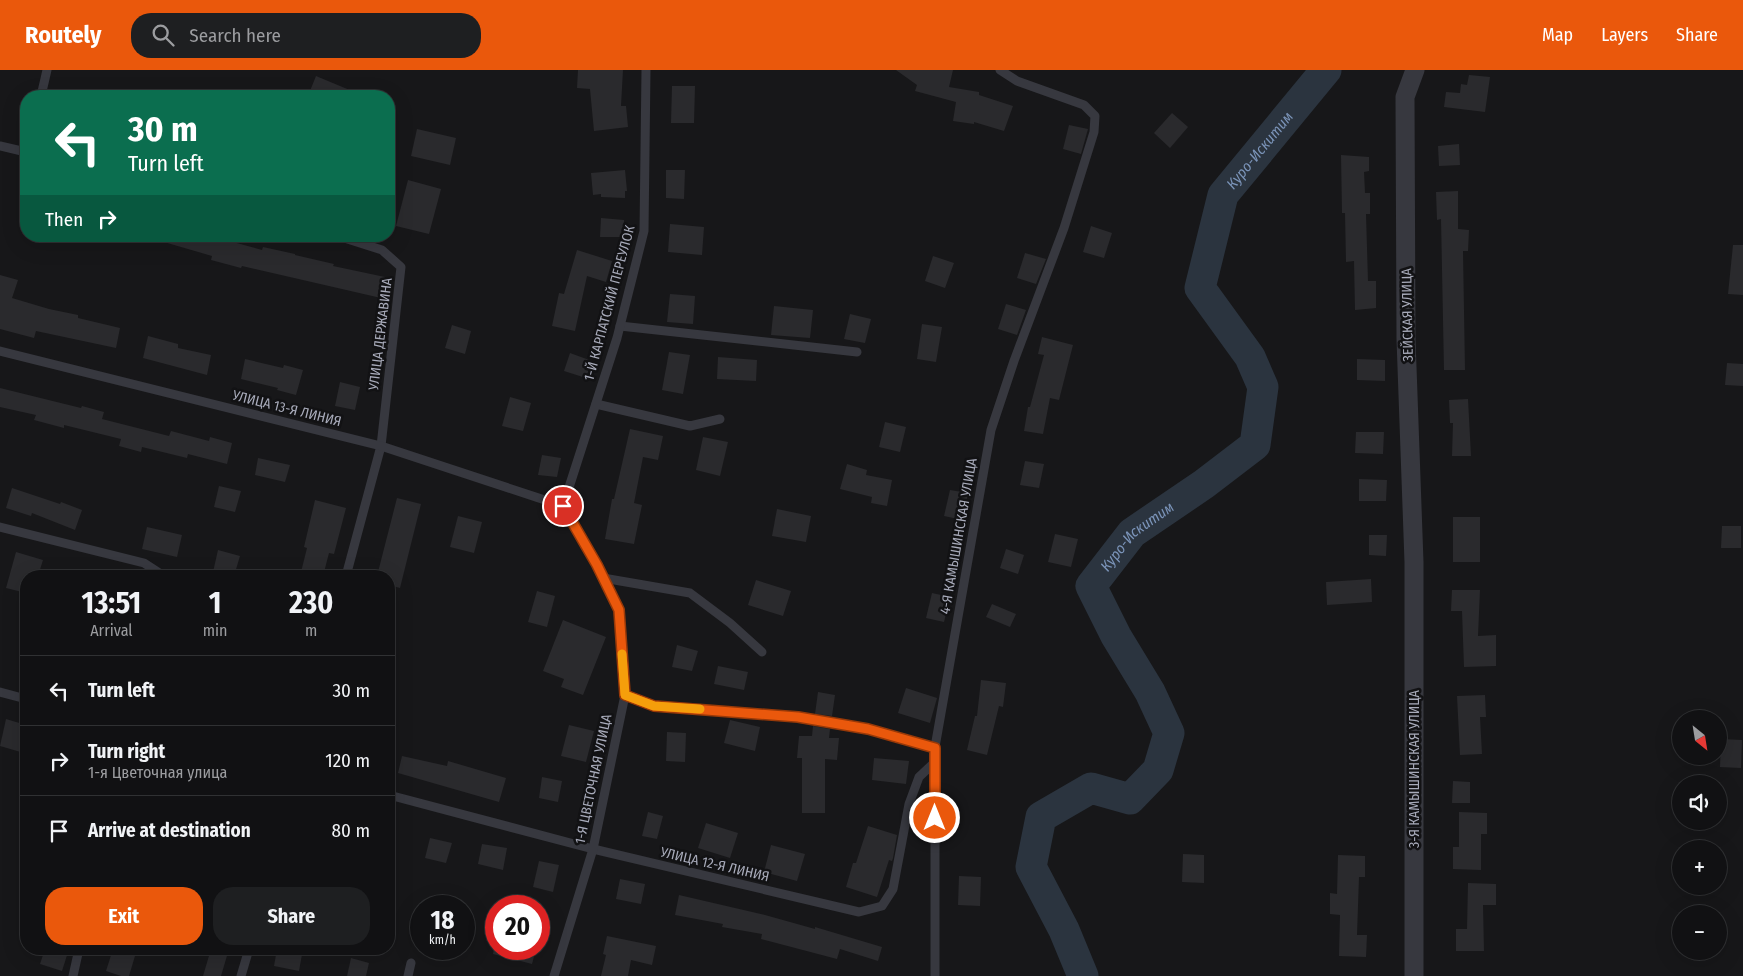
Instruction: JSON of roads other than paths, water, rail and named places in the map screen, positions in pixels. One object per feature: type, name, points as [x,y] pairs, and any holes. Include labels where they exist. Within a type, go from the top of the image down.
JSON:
[{"type":"street","name":"ЗЕЙСКАЯ УЛИЦА","points":[[1414,562],[1406,339],[1405,96],[1415,70]]},
{"type":"street","name":"3-Я КАМЫШИНСКАЯ УЛИЦА","points":[[1414,562],[1414,976]]},
{"type":"lane","points":[[42,90],[47,70]]},
{"type":"lane","name":"1-Й КАРПАТСКИЙ ПЕРЕУЛОК","points":[[563,506],[620,326],[644,231],[646,70]]},
{"type":"lane","name":"4-Я КАМЫШИНСКАЯ УЛИЦА","points":[[935,976],[935,748],[991,430],[1014,361],[1064,228],[1094,132],[1095,116],[1084,105],[1017,80],[1000,70]]},
{"type":"lane","points":[[0,146],[20,151]]},
{"type":"lane","name":"УЛИЦА ДЕРЖАВИНА","points":[[357,242],[382,250],[401,267],[380,446]]},
{"type":"lane","points":[[620,326],[857,352]]},
{"type":"lane","name":"УЛИЦА 13-Я ЛИНИЯ","points":[[0,351],[380,446],[563,506]]},
{"type":"lane","points":[[596,404],[690,426],[720,419]]},
{"type":"lane","points":[[348,570],[380,446]]},
{"type":"lane","name":"1-Я ЦВЕТОЧНАЯ УЛИЦА","points":[[554,976],[593,849],[625,695],[619,610],[563,506]]},
{"type":"lane","points":[[0,527],[144,564],[154,570]]},
{"type":"lane","points":[[603,578],[690,593],[730,623],[762,652]]},
{"type":"lane","points":[[0,692],[20,697]]},
{"type":"lane","points":[[625,695],[654,706],[798,717],[868,729],[935,748]]},
{"type":"lane","name":"УЛИЦА 12-Я ЛИНИЯ","points":[[395,797],[593,849],[859,912],[882,906],[893,888],[910,804],[919,777],[935,762]]},
{"type":"lane","points":[[72,976],[77,955]]},
{"type":"lane","points":[[242,976],[247,955]]},
{"type":"lane","points":[[408,976],[411,963]]},
{"type":"waterway","name":"Куро-Искитим","points":[[1083,976],[1064,930],[1031,867],[1041,817],[1091,788],[1130,799],[1158,770],[1169,733],[1150,692],[1116,636],[1091,586],[1132,533],[1204,484],[1255,445],[1263,387],[1250,357],[1200,288],[1223,195],[1326,70]]}]
